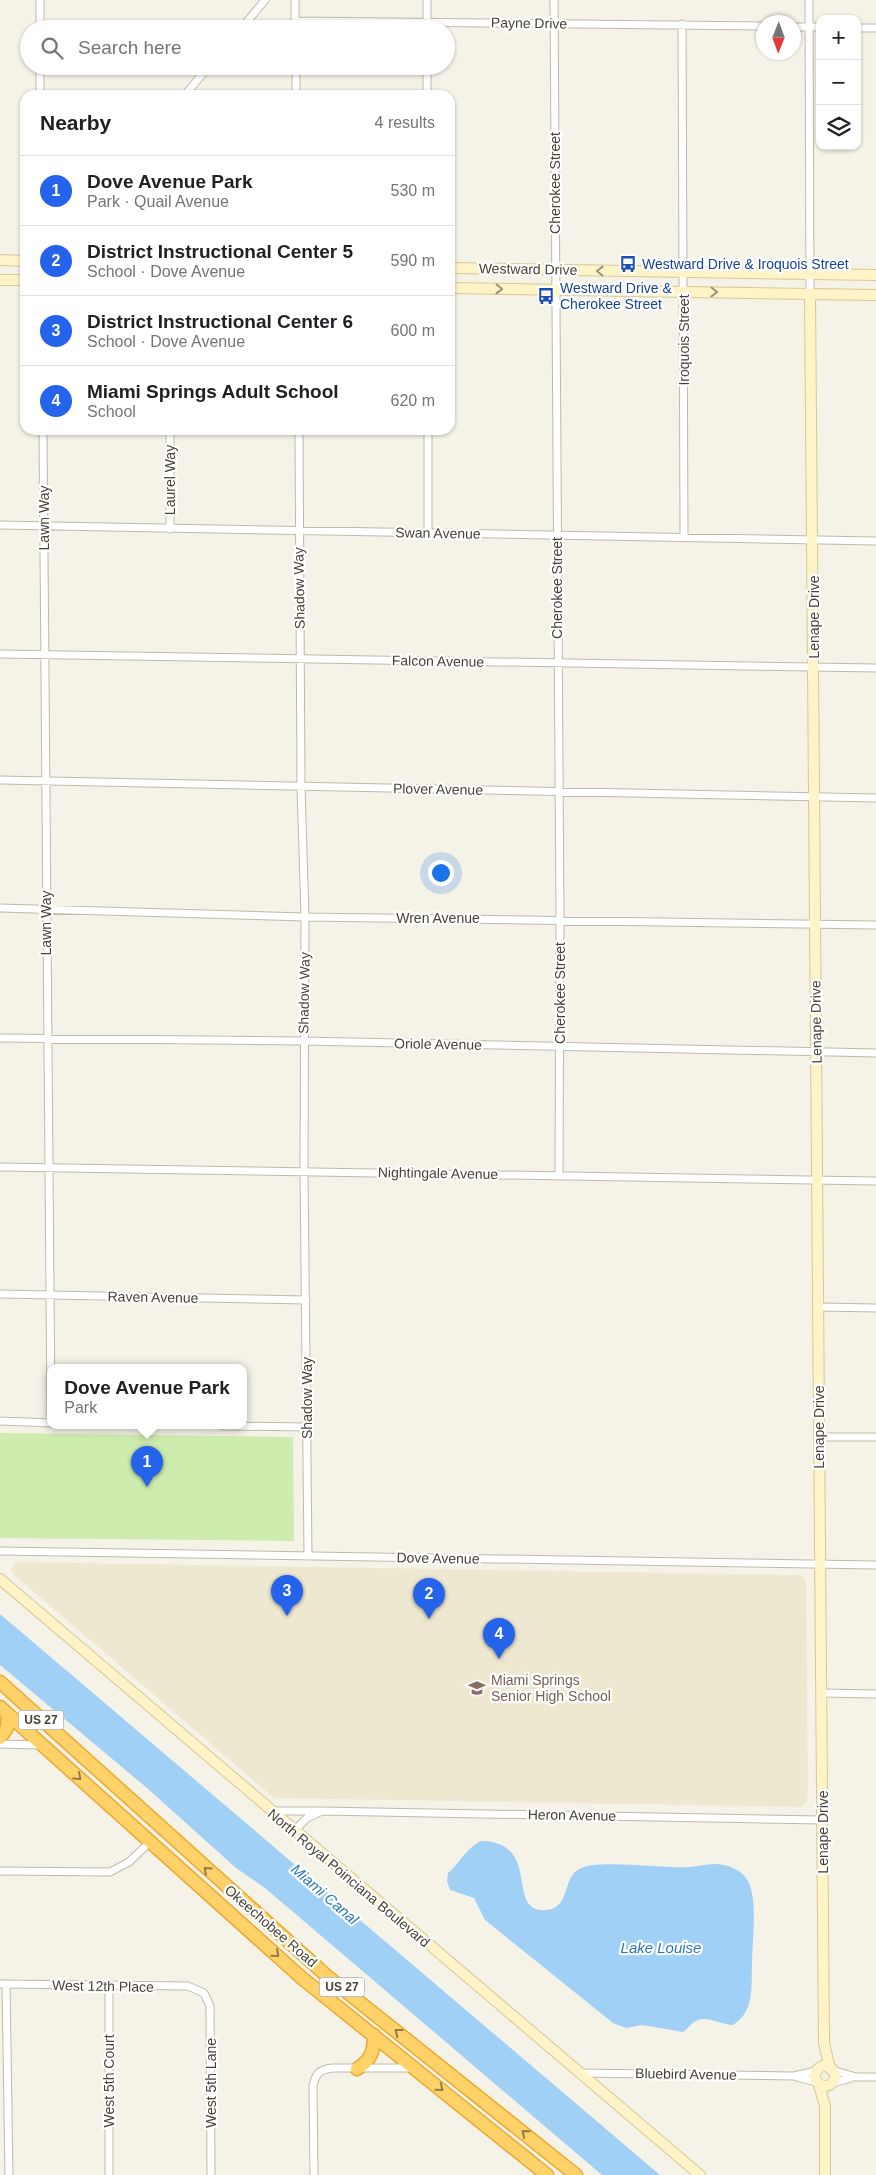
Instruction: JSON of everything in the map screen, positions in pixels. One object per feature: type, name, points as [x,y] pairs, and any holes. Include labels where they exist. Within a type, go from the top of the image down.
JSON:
[{"type":"highway","name":"Okeechobee Road","points":[[0,1682],[188,1853],[328,1976],[455,2077],[564,2169],[576,2175]]},
{"type":"highway","name":"Okeechobee Road","points":[[4,1711],[304,1978],[547,2175]]},
{"type":"highway","points":[[0,1738],[7,1728],[4,1711]]},
{"type":"highway","points":[[42,1744],[56,1745],[79,1754]]},
{"type":"highway","points":[[150,1842],[188,1853]]},
{"type":"highway","points":[[304,1978],[317,1981],[328,1976]]},
{"type":"highway","points":[[358,2069],[372,2055],[374,2036]]},
{"type":"highway","points":[[415,2068],[431,2069],[455,2077]]},
{"type":"street","points":[[40,0],[40,20]]},
{"type":"street","points":[[248,20],[265,0]]},
{"type":"street","points":[[295,0],[295,20]]},
{"type":"street","points":[[427,0],[427,20]]},
{"type":"street","name":"Cherokee Street","points":[[554,0],[560,919],[559,1176]]},
{"type":"street","name":"Lenape Drive","points":[[809,0],[824,2045],[831,2069]]},
{"type":"street","name":"Payne Drive","points":[[455,25],[554,23],[756,26]]},
{"type":"street","name":"Iroquois Street","points":[[682,24],[684,536]]},
{"type":"street","points":[[801,27],[816,27]]},
{"type":"street","points":[[861,28],[876,28]]},
{"type":"street","points":[[40,75],[40,90]]},
{"type":"street","points":[[189,90],[202,75]]},
{"type":"street","points":[[296,75],[296,90]]},
{"type":"street","points":[[427,75],[427,90]]},
{"type":"street","points":[[0,260],[20,261]]},
{"type":"street","name":"Westward Drive","points":[[455,268],[876,275]]},
{"type":"street","points":[[0,280],[20,280]]},
{"type":"street","name":"Westward Drive","points":[[455,288],[876,295]]},
{"type":"street","name":"Lawn Way","points":[[43,435],[50,1364]]},
{"type":"street","name":"Laurel Way","points":[[170,435],[170,529]]},
{"type":"street","name":"Shadow Way","points":[[299,435],[301,786],[305,917],[303,1041],[308,1556]]},
{"type":"street","points":[[428,435],[428,532]]},
{"type":"street","name":"Swan Avenue","points":[[0,526],[299,532],[684,536],[876,541]]},
{"type":"street","name":"Falcon Avenue","points":[[0,654],[876,668]]},
{"type":"street","name":"Plover Avenue","points":[[0,780],[876,798]]},
{"type":"street","name":"Wren Avenue","points":[[0,908],[305,917],[560,919],[876,925]]},
{"type":"street","name":"Oriole Avenue","points":[[0,1038],[303,1041],[876,1053]]},
{"type":"street","name":"Nightingale Avenue","points":[[0,1167],[876,1181]]},
{"type":"street","name":"Raven Avenue","points":[[0,1294],[306,1300]]},
{"type":"street","points":[[820,1307],[876,1308]]},
{"type":"street","points":[[0,1421],[47,1423]]},
{"type":"street","points":[[247,1426],[307,1427]]},
{"type":"street","points":[[819,1437],[876,1437]]},
{"type":"street","name":"Dove Avenue","points":[[0,1551],[876,1566]]},
{"type":"street","name":"North Royal Poinciana Boulevard","points":[[0,1579],[270,1811],[700,2175]]},
{"type":"street","points":[[822,1693],[876,1694]]},
{"type":"street","points":[[0,1744],[42,1744]]},
{"type":"street","name":"Heron Avenue","points":[[270,1811],[822,1820]]},
{"type":"street","points":[[294,1831],[307,1818],[322,1811]]},
{"type":"street","points":[[0,1871],[110,1872],[129,1862],[150,1842]]},
{"type":"street","points":[[3,1984],[9,2175]]},
{"type":"street","name":"West 12th Place","points":[[3,1984],[188,1986],[204,1993]]},
{"type":"street","name":"West 5th Court","points":[[109,1986],[109,2175]]},
{"type":"street","name":"West 5th Lane","points":[[204,1993],[210,2006],[211,2175]]},
{"type":"street","name":"Lenape Drive","points":[[817,2070],[824,2045]]},
{"type":"street","points":[[825,2175],[824,2105],[818,2083],[814,2077],[817,2070],[824,2066],[856,2077]]},
{"type":"street","points":[[314,2175],[313,2086],[316,2076],[321,2070],[415,2068]]},
{"type":"street","points":[[824,2105],[834,2077],[831,2069]]},
{"type":"street","name":"Bluebird Avenue","points":[[578,2073],[794,2076],[817,2070]]},
{"type":"street","name":"Bluebird Avenue","points":[[794,2076],[818,2083]]},
{"type":"street","points":[[818,2083],[824,2086],[856,2077],[876,2077]]},
{"type":"shaded area","name":"Miami Springs Senior High School","points":[[16,1562],[798,1575],[803,1577],[806,1582],[808,1795],[806,1802],[801,1807],[274,1798],[13,1574],[11,1569]]},
{"type":"green space","points":[[0,1433],[293,1437],[294,1541],[0,1538]]},
{"type":"water","name":"Miami Canal","points":[[0,1614],[660,2175],[602,2175],[265,1888],[236,1868],[147,1788],[0,1665]]},
{"type":"water","name":"Lake Louise","points":[[481,1841],[499,1844],[511,1852],[521,1874],[526,1898],[531,1906],[540,1910],[557,1906],[562,1900],[570,1879],[581,1868],[591,1865],[618,1864],[690,1867],[720,1864],[739,1871],[746,1878],[750,1886],[754,1907],[751,1990],[745,2013],[733,2025],[700,2019],[683,2032],[642,2025],[626,2028],[613,2023],[485,1920],[474,1898],[450,1890],[447,1881],[448,1873],[472,1847]]},
{"type":"place","name":"Westward Drive & Iroquois Street","points":[[628,264]]},
{"type":"place","name":"Westward Drive & Cherokee Street","points":[[546,296]]},
{"type":"place","name":"Dove Avenue Park","points":[[147,1487]]},
{"type":"place","name":"District Instructional Center 6","points":[[287,1616]]},
{"type":"place","name":"District Instructional Center 5","points":[[429,1619]]},
{"type":"place","name":"Miami Springs Adult School","points":[[499,1659]]},
{"type":"place","name":"Miami Springs Senior High School","points":[[477,1688]]}]
